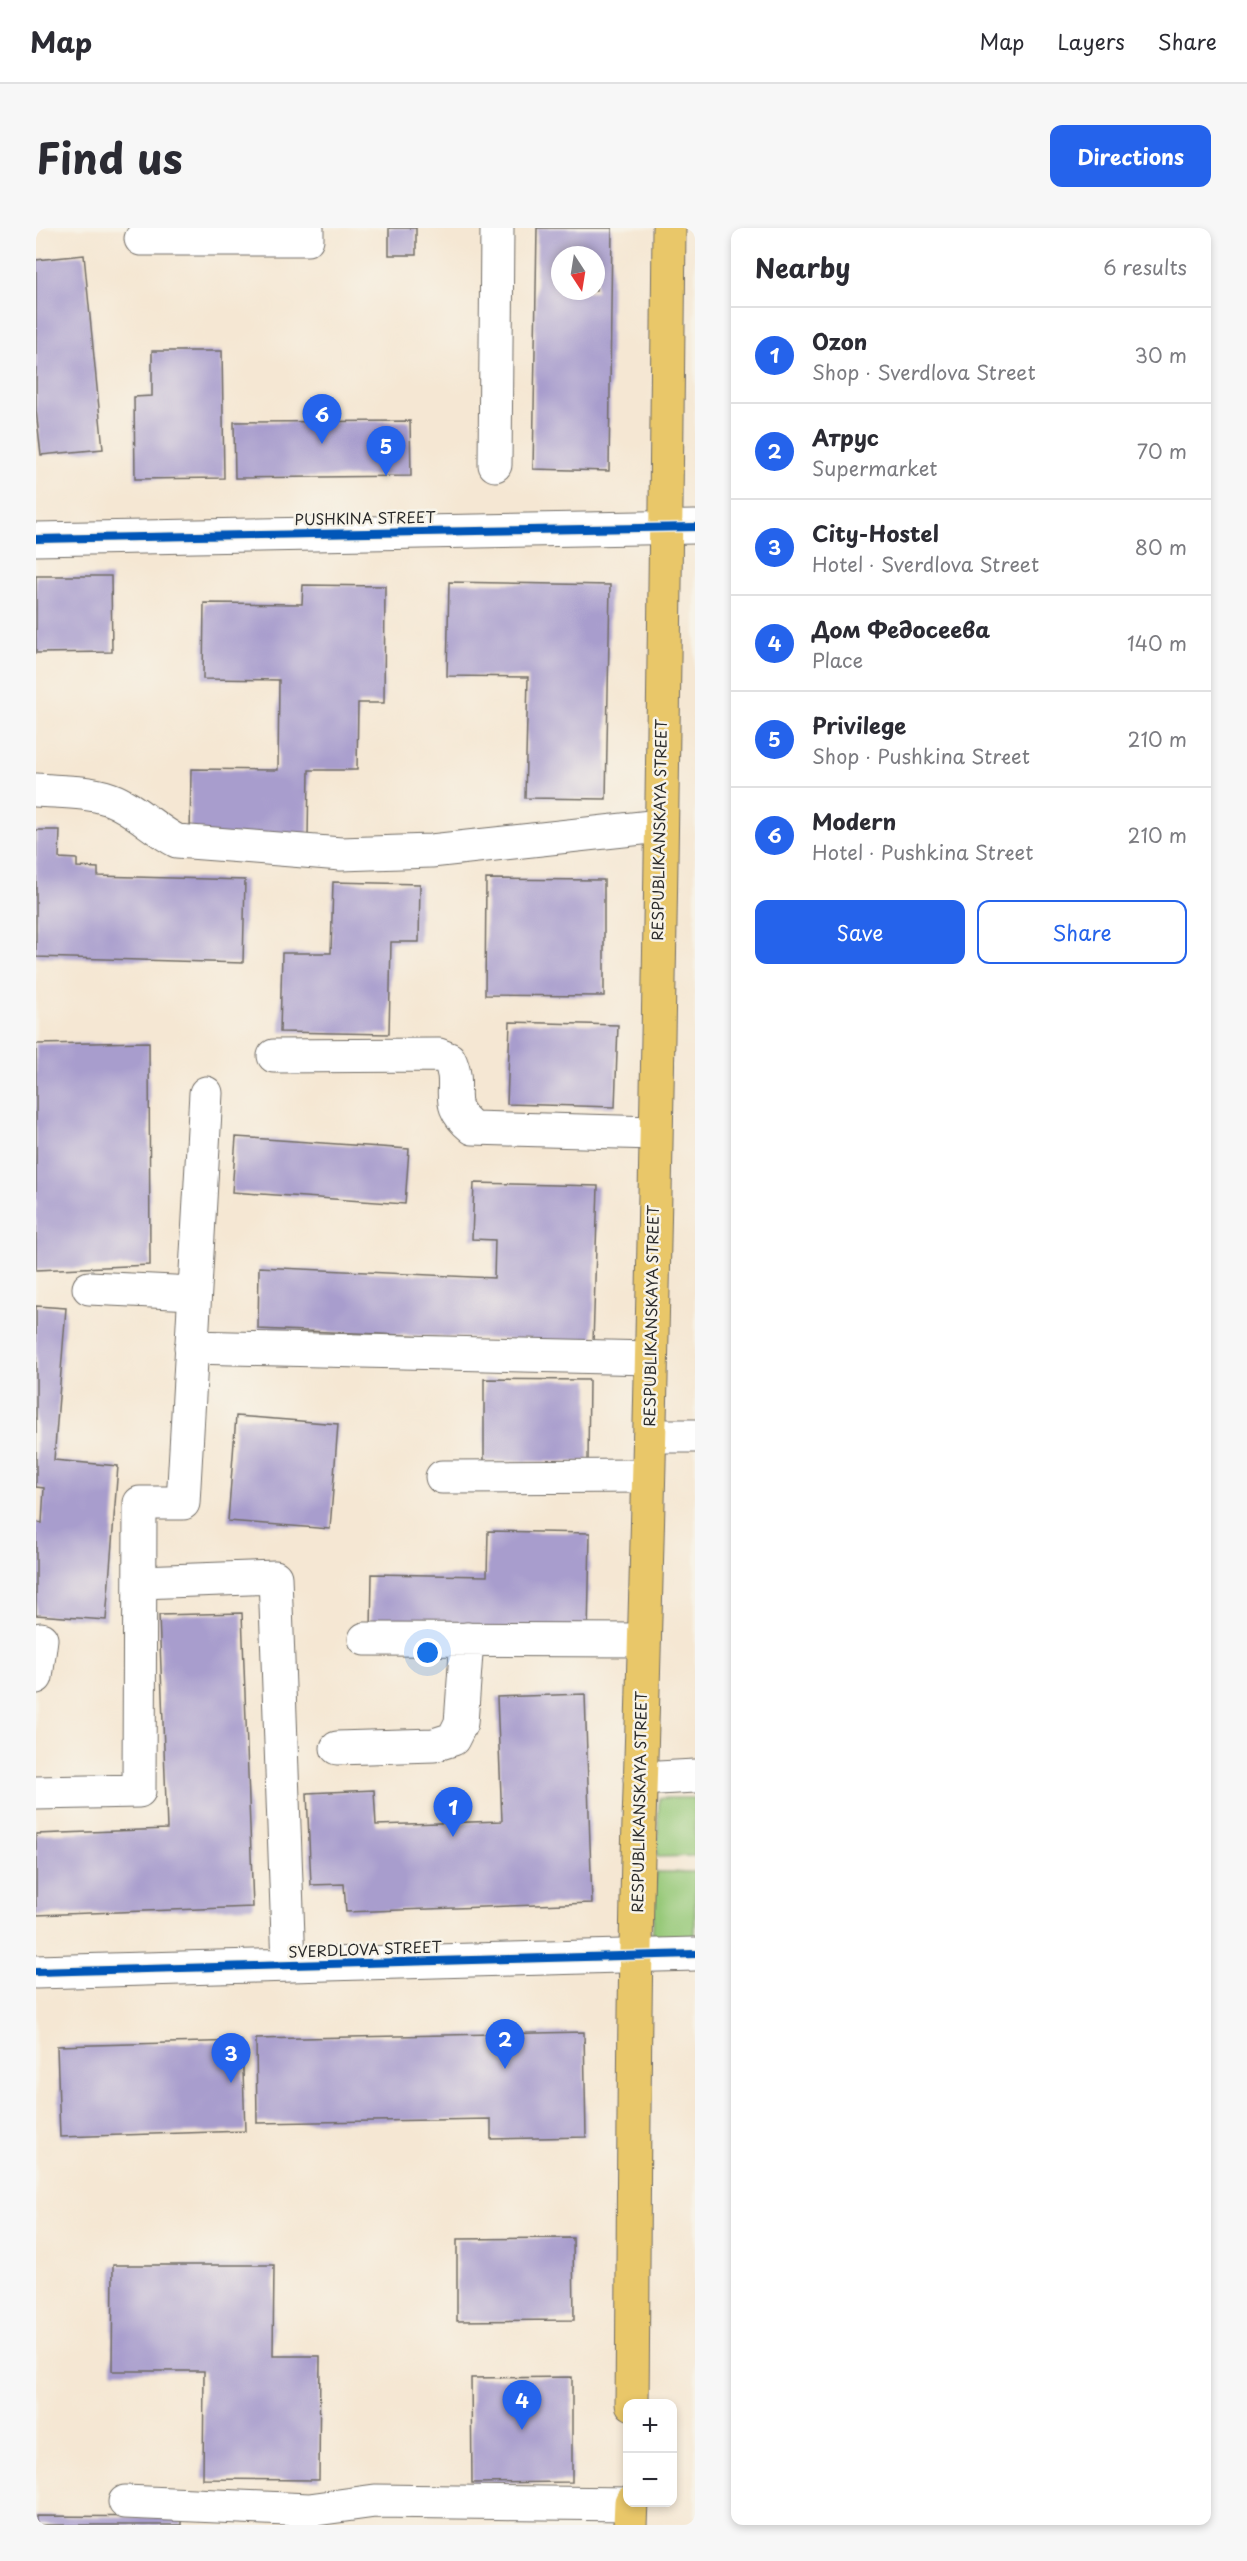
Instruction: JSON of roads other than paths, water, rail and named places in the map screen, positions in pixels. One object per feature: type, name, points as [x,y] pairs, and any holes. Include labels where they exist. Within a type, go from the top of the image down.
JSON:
[{"type":"main road","name":"RESPUBLIKANSKAYA STREET","points":[[632,2399],[640,1779],[650,1436],[660,826],[681,527],[669,228]]},
{"type":"street","points":[[141,239],[307,238],[307,228]]},
{"type":"street","points":[[495,465],[496,228]]},
{"type":"street","name":"PUSHKINA STREET","points":[[36,539],[681,527]]},
{"type":"street","points":[[36,790],[89,794],[111,799],[177,841],[341,854],[431,851],[660,826]]},
{"type":"street","points":[[274,1056],[439,1055],[449,1059],[454,1069],[455,1109],[461,1118],[473,1128],[655,1133]]},
{"type":"street","points":[[36,1793],[139,1791],[141,1503],[183,1503],[206,1093]]},
{"type":"street","points":[[88,1288],[194,1293]]},
{"type":"street","points":[[191,1347],[651,1358]]},
{"type":"street","points":[[650,1436],[695,1436]]},
{"type":"street","points":[[442,1477],[648,1476]]},
{"type":"street","points":[[140,1582],[275,1576],[289,1965]]},
{"type":"street","points":[[36,1677],[41,1639]]},
{"type":"street","points":[[365,1639],[644,1640]]},
{"type":"street","points":[[337,1748],[434,1745],[453,1739],[461,1723],[467,1639]]},
{"type":"street","points":[[640,1779],[695,1776]]},
{"type":"street","name":"SVERDLOVA STREET","points":[[36,1972],[695,1954]]},
{"type":"street","points":[[126,2502],[308,2518],[375,2501],[630,2510]]},
{"type":"place","name":"Modern","points":[[322,444]]},
{"type":"place","name":"Privilege","points":[[386,476]]},
{"type":"place","name":"Ozon","points":[[453,1837]]},
{"type":"place","name":"Атрус","points":[[505,2069]]},
{"type":"place","name":"City-Hostel","points":[[231,2083]]},
{"type":"place","name":"Дом Федосеева","points":[[522,2430]]}]
